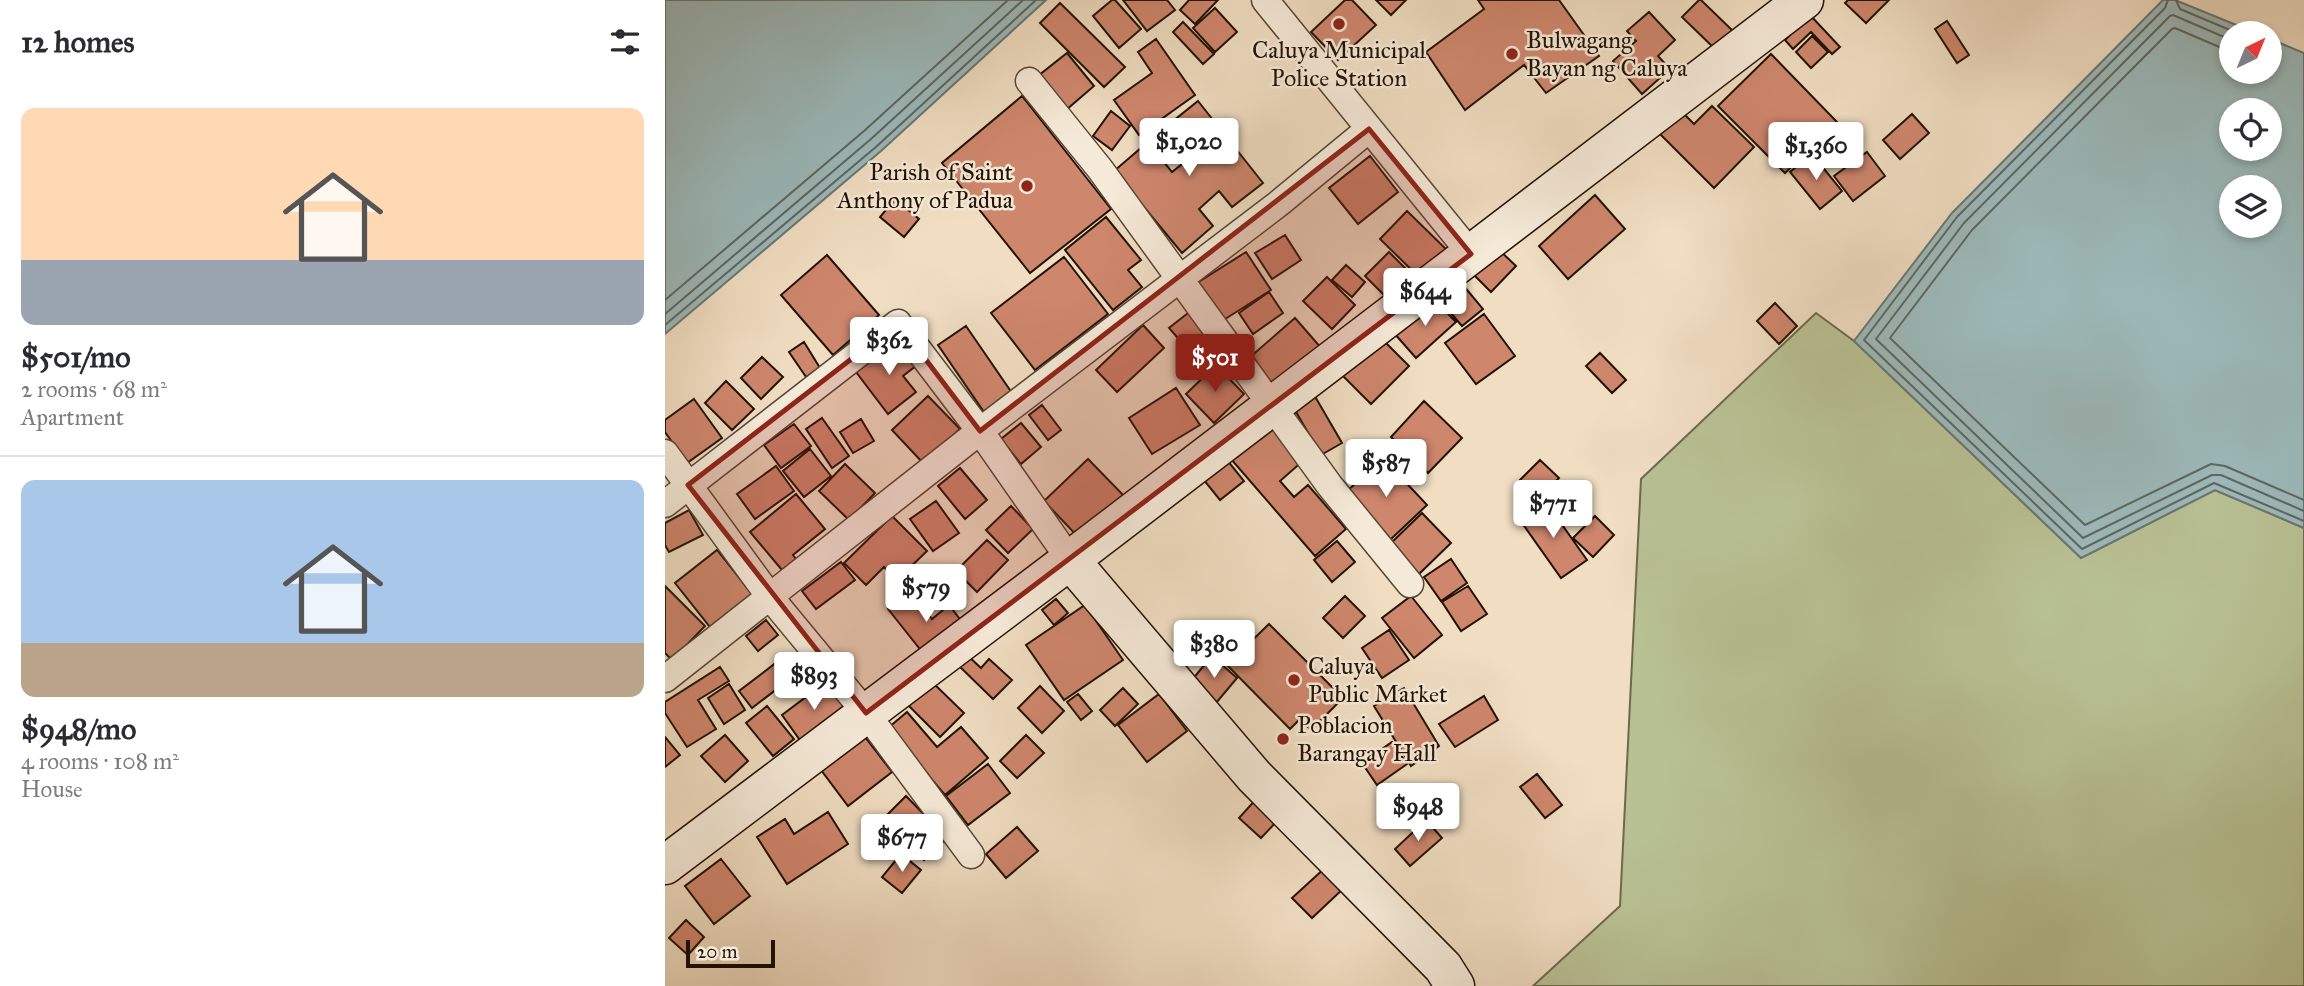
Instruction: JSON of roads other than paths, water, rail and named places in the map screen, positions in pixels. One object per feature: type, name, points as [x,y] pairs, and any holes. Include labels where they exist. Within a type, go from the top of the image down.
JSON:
[{"type":"street","points":[[1265,0],[1471,254]]},
{"type":"street","points":[[665,865],[1070,561],[1804,0]]},
{"type":"street","points":[[1029,81],[1100,169],[1329,486],[1410,584]]},
{"type":"street","points":[[665,680],[980,431],[1278,204],[1369,130]]},
{"type":"street","points":[[665,504],[898,323],[980,431],[1070,561],[1254,776],[1443,967],[1455,986]]},
{"type":"street","points":[[665,453],[770,597],[866,713],[971,855]]},
{"type":"water","points":[[665,0],[1046,0],[881,151],[665,334]]},
{"type":"water","points":[[2163,0],[2175,0],[2227,21],[2219,21],[2219,84],[2282,84],[2282,44],[2304,53],[2304,528],[2215,490],[2081,558],[1854,341],[1952,213]]},
{"type":"place","name":"Caluya Municipal Police Station","points":[[1339,24]]},
{"type":"place","name":"Bulwagang Bayan ng Caluya","points":[[1512,54]]},
{"type":"place","name":"Parish of Saint Anthony of Padua","points":[[1027,186]]},
{"type":"place","name":"Caluya Public Market","points":[[1294,680]]},
{"type":"place","name":"Poblacion Barangay Hall","points":[[1283,739]]}]
